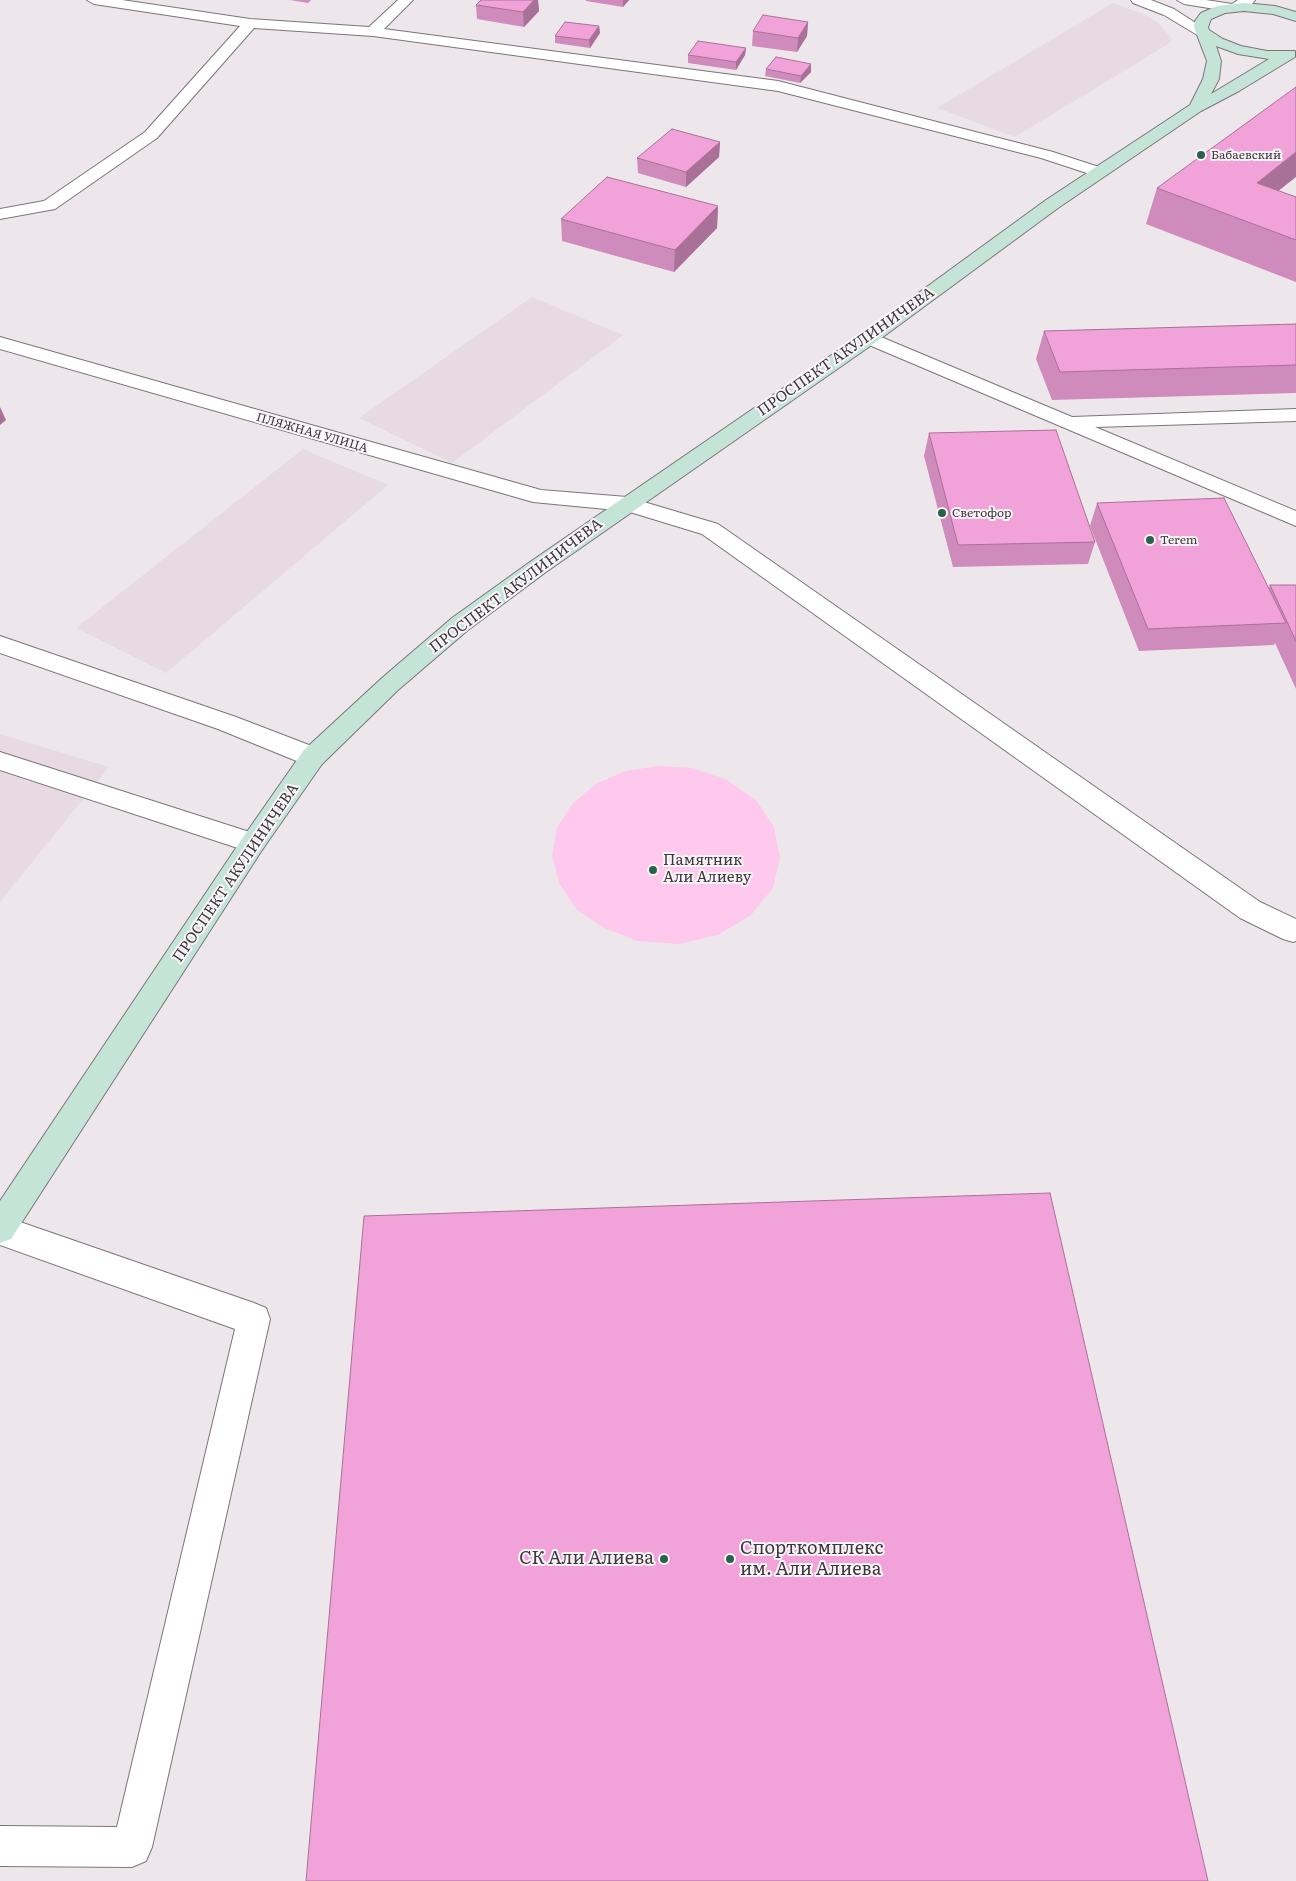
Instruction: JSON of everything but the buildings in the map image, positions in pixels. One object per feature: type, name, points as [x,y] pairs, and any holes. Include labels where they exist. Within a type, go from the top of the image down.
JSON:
[{"type":"main road","points":[[1196,108],[1211,80],[1214,61],[1201,27],[1202,21],[1206,16],[1222,9],[1242,5],[1288,0]]},
{"type":"main road","points":[[1242,5],[1275,10],[1296,17]]},
{"type":"main road","points":[[1204,33],[1218,42],[1238,50],[1266,55],[1293,54]]},
{"type":"main road","name":"ПРОСПЕКТ АКУЛИНИЧЕВА","points":[[0,1229],[253,843],[313,757],[390,684],[460,624],[627,504],[869,338],[1052,204],[1196,108],[1293,54]]},
{"type":"street","points":[[94,0],[250,22],[373,32],[778,86],[1047,155],[1099,172]]},
{"type":"street","points":[[373,32],[406,0]]},
{"type":"street","points":[[1138,0],[1169,12],[1204,33]]},
{"type":"street","points":[[1184,0],[1220,7],[1242,5]]},
{"type":"street","points":[[0,214],[49,205],[151,135],[250,22]]},
{"type":"street","points":[[869,338],[1296,519]]},
{"type":"street","name":"ПЛЯЖНАЯ УЛИЦА","points":[[0,344],[530,494],[627,504],[710,528],[1250,910],[1292,931],[1296,930]]},
{"type":"street","points":[[1070,422],[1296,415]]},
{"type":"street","points":[[0,644],[227,723],[313,757]]},
{"type":"street","points":[[0,762],[253,843]]},
{"type":"street","points":[[0,1229],[254,1320],[132,1847],[0,1846]]},
{"type":"shaded area","points":[[1113,3],[1145,15],[1157,22],[1172,39],[1170,43],[1015,137],[937,108]]},
{"type":"shaded area","points":[[532,297],[623,335],[452,463],[359,418]]},
{"type":"shaded area","points":[[303,449],[388,485],[166,673],[76,628]]},
{"type":"shaded area","points":[[0,734],[109,767],[0,902]]},
{"type":"shaded area","points":[[658,766],[692,768],[727,780],[756,800],[774,827],[780,858],[773,888],[751,915],[718,935],[679,944],[637,941],[604,928],[576,909],[559,883],[552,856],[557,828],[572,804],[596,784],[625,771]]},
{"type":"place","name":"Бабаевский","points":[[1201,155]]},
{"type":"place","name":"Светофор","points":[[942,513]]},
{"type":"place","name":"Terem","points":[[1150,540]]},
{"type":"place","name":"Памятник Али Алиеву","points":[[653,870]]},
{"type":"place","name":"СК Али Алиева","points":[[664,1559]]},
{"type":"place","name":"Спорткомплекс им. Али Алиева","points":[[730,1559]]}]
